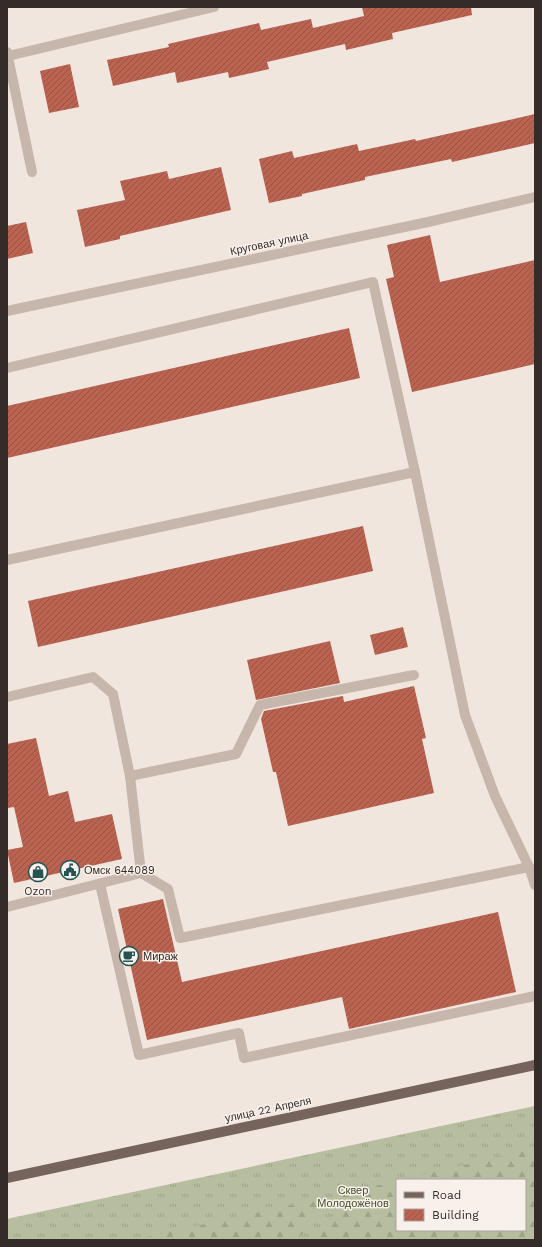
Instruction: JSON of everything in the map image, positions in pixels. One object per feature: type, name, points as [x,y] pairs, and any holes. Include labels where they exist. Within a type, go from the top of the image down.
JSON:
[{"type":"main road","name":"улица 22 Апреля","points":[[7,1178],[535,1065]]},
{"type":"street","points":[[32,172],[8,54],[214,7]]},
{"type":"street","name":"Круговая улица","points":[[7,311],[428,222],[535,197]]},
{"type":"street","points":[[7,368],[372,282],[415,472],[465,715],[495,796],[529,867],[535,885]]},
{"type":"street","points":[[7,560],[415,472]]},
{"type":"street","points":[[130,776],[236,754],[260,705],[414,674]]},
{"type":"street","points":[[7,697],[92,677],[113,694],[130,776],[141,874]]},
{"type":"street","points":[[7,907],[141,874],[168,889],[180,938],[529,867]]},
{"type":"street","points":[[100,884],[139,1055],[239,1033],[244,1058],[535,996]]},
{"type":"green space","name":"Сквер Молодожёнов","points":[[535,1106],[535,1240],[7,1240],[7,1219]]},
{"type":"green space","points":[[535,1149],[535,1240],[313,1240],[336,1214],[340,1201],[345,1193],[396,1181],[396,1231],[526,1231],[526,1179],[404,1179]]},
{"type":"green space","points":[[319,1199],[321,1205],[308,1227],[297,1240],[133,1240]]},
{"type":"building","points":[[362,7],[471,7],[472,15],[392,33],[393,39],[346,50],[345,44],[267,62],[269,69],[229,78],[228,72],[177,83],[175,72],[113,86],[107,60],[169,47],[168,44],[259,23],[261,30],[311,19],[313,28],[364,16]]},
{"type":"building","points":[[70,64],[79,107],[49,113],[40,71]]},
{"type":"building","points":[[535,114],[535,143],[452,162],[451,159],[365,177],[365,180],[269,203],[259,159],[292,151],[294,158],[357,144],[359,151],[415,139],[416,141]]},
{"type":"building","points":[[221,167],[231,210],[120,236],[120,239],[85,247],[77,210],[125,200],[120,181],[167,171],[169,179]]},
{"type":"building","points":[[26,222],[33,253],[7,259],[7,226]]},
{"type":"building","points":[[430,235],[440,282],[535,260],[535,364],[412,392],[386,279],[394,277],[387,245]]},
{"type":"building","points":[[349,328],[360,378],[7,458],[7,406]]},
{"type":"building","points":[[363,526],[373,571],[38,647],[28,601]]},
{"type":"building","points":[[403,627],[408,647],[375,655],[370,635]]},
{"type":"building","points":[[330,641],[340,683],[256,700],[247,660]]},
{"type":"building","points":[[414,686],[426,738],[422,739],[434,793],[288,826],[276,772],[273,772],[261,719],[264,711],[343,696],[344,702]]},
{"type":"building","points":[[36,738],[49,796],[68,791],[75,822],[112,814],[122,859],[14,883],[7,850],[23,847],[14,807],[7,808],[7,744]]},
{"type":"building","points":[[163,899],[182,982],[498,912],[516,992],[349,1029],[342,997],[147,1040],[118,909]]},
{"type":"place","name":"Омск 644089","points":[[70,870]]},
{"type":"place","name":"Ozon","points":[[38,872]]},
{"type":"place","name":"Мираж","points":[[129,956]]}]
